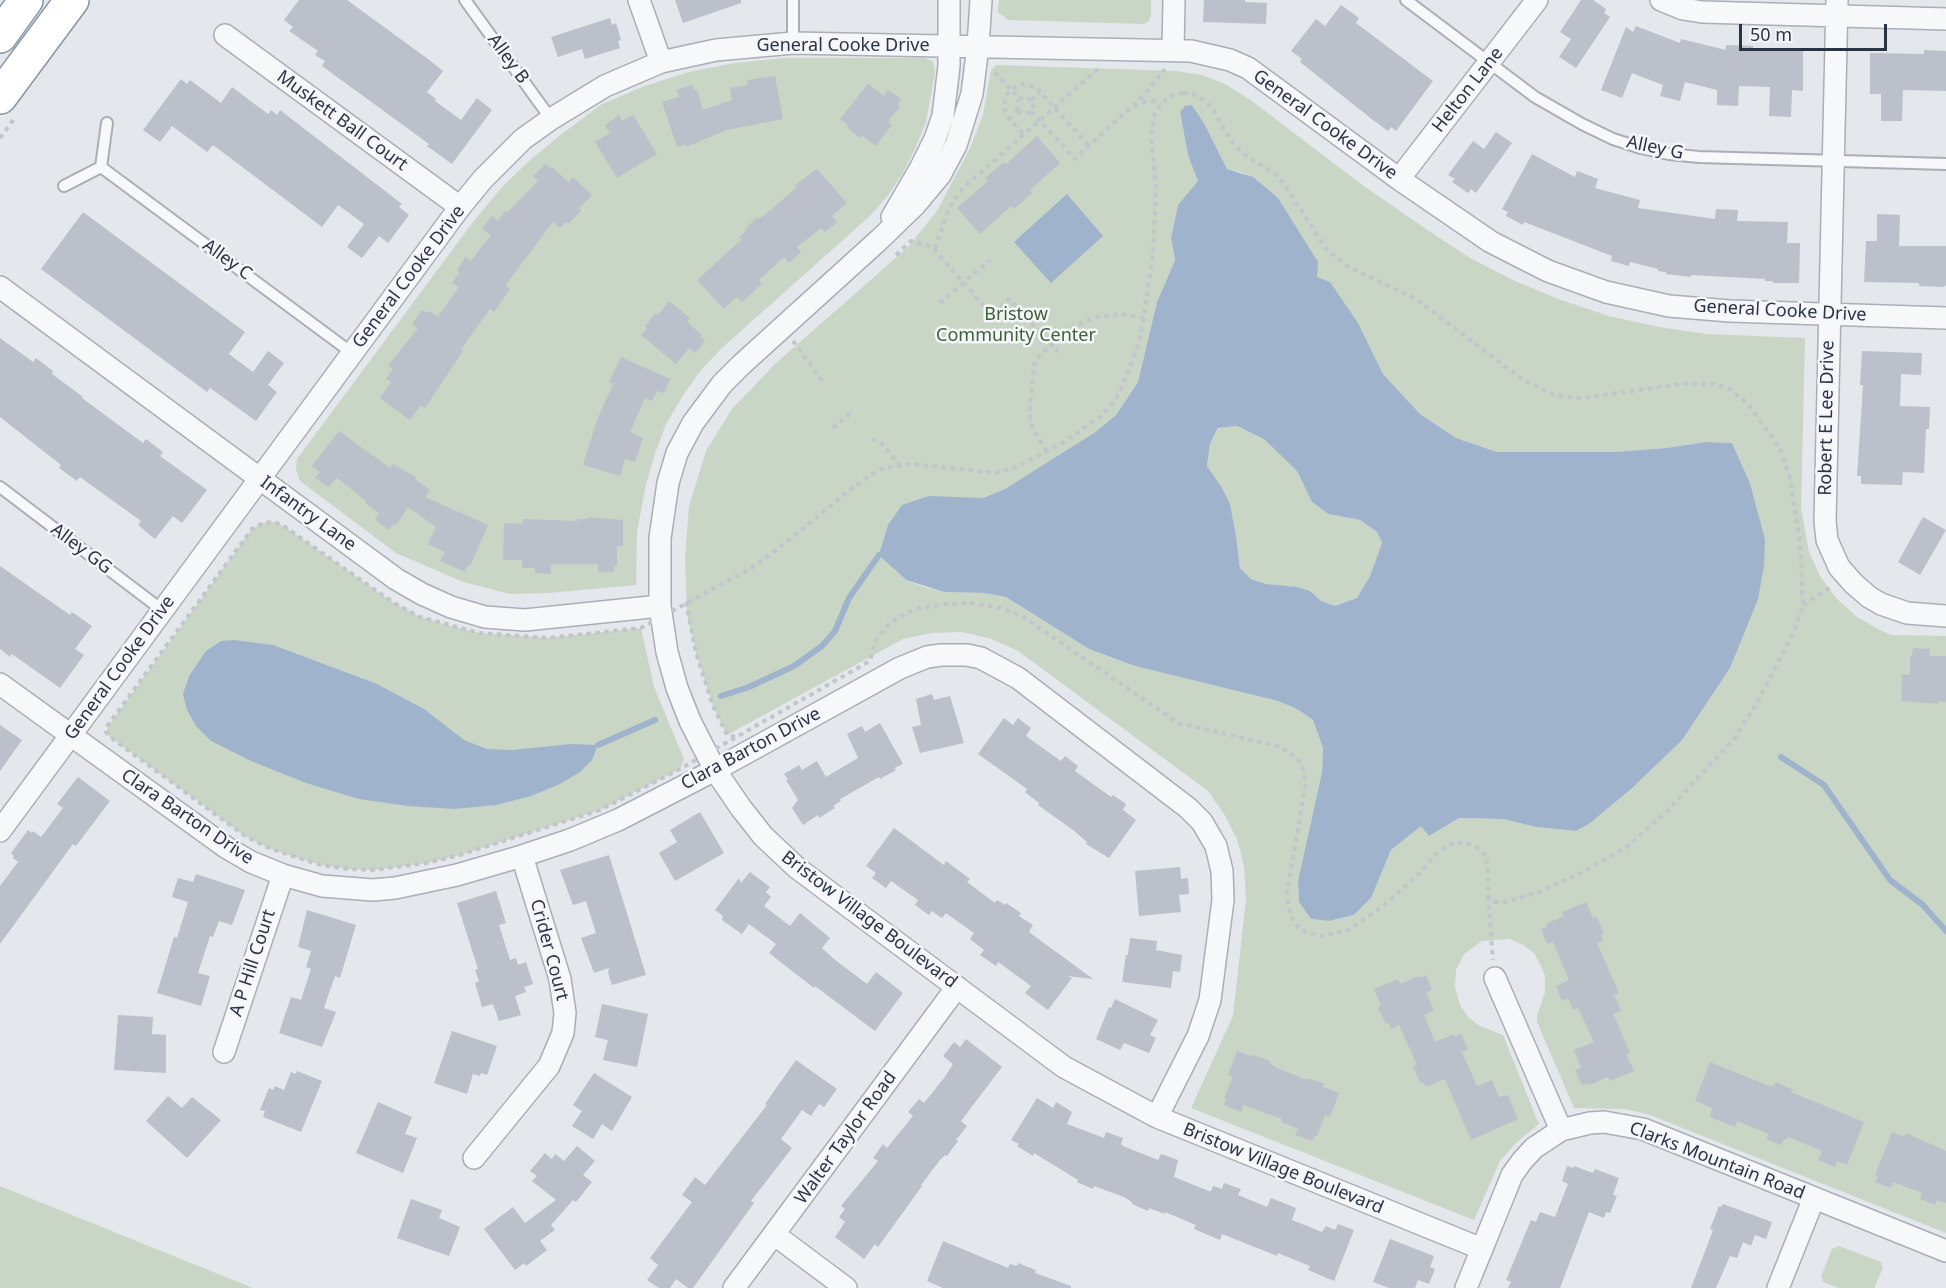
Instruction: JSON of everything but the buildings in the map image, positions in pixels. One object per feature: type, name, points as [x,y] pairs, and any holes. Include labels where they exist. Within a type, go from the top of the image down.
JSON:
[{"type":"highway","points":[[0,36],[26,0]]},
{"type":"highway","points":[[0,97],[72,0]]},
{"type":"street","points":[[639,0],[661,62]]},
{"type":"street","name":"Bristow Village Boulevard","points":[[880,239],[920,169],[935,139],[943,116],[947,93],[949,0]]},
{"type":"street","name":"Bristow Village Boulevard","points":[[981,0],[972,94],[956,145],[940,175],[915,205],[880,239],[722,384],[693,423],[677,453],[668,483],[660,538],[660,611],[667,652],[677,688],[690,721],[715,770],[764,836],[796,868],[1064,1067],[1157,1117],[1482,1249]]},
{"type":"street","points":[[1173,50],[1174,0]]},
{"type":"street","name":"Helton Lane","points":[[1399,179],[1537,0]]},
{"type":"street","points":[[1660,0],[1683,9],[1702,12],[1837,8],[1946,19]]},
{"type":"street","name":"Robert E Lee Drive","points":[[1837,8],[1825,521],[1827,540],[1833,556],[1847,577],[1869,597],[1895,610],[1922,616],[1946,616]]},
{"type":"street","name":"Muskett Ball Court","points":[[225,35],[460,207]]},
{"type":"street","name":"General Cooke Drive","points":[[0,831],[460,207],[503,158],[551,119],[605,86],[661,62],[716,50],[793,43],[1191,51],[1230,60],[1248,68],[1457,221],[1500,247],[1548,271],[1606,292],[1669,306],[1730,311],[1946,318]]},
{"type":"street","name":"Infantry Lane","points":[[0,287],[396,579],[422,594],[451,607],[485,617],[525,620],[660,611]]},
{"type":"street","name":"Clara Barton Drive","points":[[0,684],[227,848],[251,862],[282,875],[322,886],[395,888],[448,877],[522,856],[618,820],[715,770],[900,668],[927,657],[967,655],[981,658],[1018,678],[1188,807],[1202,822],[1216,846],[1222,871],[1223,900],[1214,983],[1206,1017],[1157,1117]]},
{"type":"street","name":"Crider Court","points":[[474,1158],[543,1074],[558,1050],[563,1033],[565,1013],[560,979],[522,856]]},
{"type":"street","name":"A P Hill Court","points":[[224,1052],[282,875]]},
{"type":"street","points":[[1495,978],[1561,1130]]},
{"type":"street","name":"Walter Taylor Road","points":[[734,1288],[957,987]]},
{"type":"street","name":"Clarks Mountain Road","points":[[1466,1288],[1512,1175],[1534,1148],[1561,1130],[1590,1123],[1604,1122],[1631,1126],[1946,1251]]},
{"type":"street","points":[[1779,1288],[1814,1198]]},
{"type":"street","points":[[775,1235],[846,1288]]},
{"type":"lane","name":"Alley B","points":[[465,0],[551,119]]},
{"type":"lane","points":[[793,0],[793,43]]},
{"type":"lane","name":"Alley G","points":[[1406,0],[1535,97],[1613,139],[1641,148],[1699,157],[1946,164]]},
{"type":"lane","points":[[64,186],[101,167],[107,123]]},
{"type":"lane","name":"Alley C","points":[[101,167],[352,353]]},
{"type":"lane","name":"Alley GG","points":[[0,487],[162,610]]},
{"type":"path","points":[[935,249],[948,210],[957,196],[1054,106],[1122,49]]},
{"type":"path","points":[[1031,111],[1075,159],[1153,84],[1167,66],[1173,50]]},
{"type":"path","points":[[991,68],[1019,99]]},
{"type":"path","points":[[1023,134],[1009,119],[1004,102],[1011,89],[1022,84],[1029,84],[1054,106],[1089,146]]},
{"type":"path","points":[[1031,100],[1040,92]]},
{"type":"path","points":[[680,769],[600,810],[460,855],[392,868],[348,869],[321,865],[295,857],[271,849],[245,836],[106,732],[108,725],[252,529],[262,523],[274,522],[285,527],[394,603],[420,616],[468,630],[516,637],[548,638],[641,628],[660,611],[686,602],[733,579],[766,558],[872,474],[899,465],[911,464],[996,473],[1016,467],[1064,442],[1101,416],[1115,400],[1124,382],[1140,339],[1153,256],[1156,187],[1151,136],[1155,113],[1161,104],[1173,94],[1196,95],[1212,107],[1233,143],[1245,155],[1271,171],[1282,181],[1327,250],[1347,266],[1416,299],[1523,380],[1554,395],[1582,398],[1688,383],[1714,384],[1729,389],[1748,404],[1780,448],[1790,479],[1800,541],[1803,605],[1795,629],[1780,660],[1734,740],[1669,809],[1628,846],[1583,872],[1539,892],[1502,903],[1494,902],[1488,896]]},
{"type":"path","points":[[1025,97],[1031,100],[1033,104],[1031,111],[1023,114],[1018,111],[1016,106],[1019,99],[1025,97]]},
{"type":"path","points":[[1131,107],[1148,101],[1161,104]]},
{"type":"path","points":[[1009,119],[1018,111]]},
{"type":"path","points":[[896,255],[911,242],[928,245],[935,249],[992,315],[1010,299],[1058,352]]},
{"type":"path","points":[[940,303],[990,260]]},
{"type":"path","points":[[1047,451],[1034,432],[1029,414],[1035,360],[1070,328],[1095,317],[1120,314],[1144,318]]},
{"type":"path","points":[[782,328],[823,382]]},
{"type":"path","points":[[833,428],[852,412]]},
{"type":"path","points":[[872,439],[880,442],[899,465]]},
{"type":"path","points":[[1803,605],[1847,577]]},
{"type":"path","points":[[686,602],[696,653],[713,706],[728,735],[735,737],[870,661],[875,641],[882,632],[889,624],[915,609],[953,603],[970,603],[1001,608],[1022,616],[1178,723],[1278,746],[1301,763],[1306,781],[1287,893],[1290,916],[1301,930],[1321,936],[1348,930],[1383,906],[1417,876],[1434,855],[1448,845],[1465,842],[1476,847],[1485,855],[1488,867],[1490,937],[1495,978]]},
{"type":"green space","points":[[999,0],[1151,0],[1151,16],[1144,24],[1008,20],[998,12]]},
{"type":"green space","points":[[784,58],[924,58],[933,61],[935,72],[926,122],[903,173],[871,215],[723,347],[701,370],[682,397],[666,424],[646,484],[637,532],[636,585],[510,594],[463,582],[396,553],[300,481],[296,470],[297,459],[473,222],[502,187],[529,161],[602,104],[645,86],[689,72],[735,63]]},
{"type":"green space","name":"Bristow Community Center","points":[[996,65],[1176,71],[1202,75],[1225,84],[1252,101],[1361,184],[1426,229],[1470,258],[1515,281],[1609,316],[1659,327],[1706,334],[1805,338],[1801,508],[1809,552],[1820,576],[1836,598],[1857,617],[1878,629],[1891,635],[1946,636],[1946,1233],[1650,1115],[1625,1109],[1574,1108],[1537,1022],[1545,992],[1545,976],[1534,953],[1510,939],[1482,941],[1464,954],[1456,970],[1455,987],[1460,1005],[1468,1017],[1478,1025],[1503,1035],[1539,1124],[1516,1143],[1500,1161],[1474,1220],[1191,1108],[1233,1016],[1246,899],[1244,866],[1237,839],[1224,814],[1208,791],[1018,651],[992,639],[962,632],[931,633],[903,639],[727,735],[713,706],[696,653],[687,614],[685,558],[689,506],[706,451],[732,409],[775,364],[908,247],[937,211],[970,148],[983,115],[991,70]],"holes":[[[1192,105],[1204,123],[1227,169],[1244,173],[1317,277],[1358,323],[1383,374],[1420,414],[1456,438],[1497,452],[1615,452],[1706,442],[1732,443],[1750,483],[1765,539],[1631,789],[1589,824],[1576,831],[1536,827],[1503,819],[1459,818],[1429,836],[1421,825],[1391,850],[1371,898],[1354,915],[1329,921],[1311,919],[1299,902],[1298,881],[1322,772],[1323,748],[1313,720],[1297,709],[1278,701],[1135,666],[1089,649],[1006,597],[984,593],[944,592],[924,587],[906,580],[893,568],[958,498],[983,498],[1005,489],[1044,467],[1116,415],[1138,382],[1157,302],[1175,260],[1171,238],[1178,205],[1199,181],[1188,155],[1180,113]]]},
{"type":"green space","points":[[1237,426],[1264,438],[1297,471],[1312,502],[1328,514],[1360,520],[1377,532],[1382,543],[1370,576],[1357,598],[1335,606],[1321,601],[1309,591],[1266,584],[1251,579],[1240,568],[1230,504],[1207,467],[1210,444],[1219,428]]},
{"type":"green space","points":[[274,522],[285,527],[394,603],[420,617],[447,625],[479,633],[548,638],[641,628],[654,687],[684,759],[680,769],[600,810],[460,855],[427,863],[374,870],[321,865],[271,849],[245,836],[106,732],[252,529],[263,523]]},
{"type":"green space","points":[[0,1186],[253,1288],[0,1288]]},
{"type":"green space","points":[[1839,1246],[1881,1262],[1883,1268],[1874,1288],[1838,1288],[1823,1282],[1821,1276],[1832,1249]]},
{"type":"water","points":[[1192,105],[1204,123],[1227,169],[1253,177],[1278,198],[1318,262],[1317,277],[1330,282],[1358,323],[1383,374],[1420,414],[1456,438],[1497,452],[1615,452],[1706,442],[1732,443],[1750,483],[1765,539],[1764,566],[1758,599],[1730,668],[1682,740],[1631,789],[1589,824],[1576,831],[1536,827],[1503,819],[1459,818],[1429,836],[1421,826],[1391,850],[1371,898],[1354,915],[1329,921],[1311,919],[1299,902],[1298,881],[1322,772],[1323,748],[1313,720],[1297,709],[1278,701],[1135,666],[1089,649],[1006,597],[984,593],[944,592],[906,580],[879,555],[888,525],[902,505],[929,496],[983,498],[1005,489],[1094,433],[1116,415],[1138,382],[1157,302],[1175,260],[1171,238],[1178,205],[1198,181],[1188,155],[1180,112],[1185,106]],"holes":[[[1237,426],[1264,439],[1297,471],[1312,502],[1328,514],[1360,520],[1377,532],[1382,543],[1370,576],[1357,598],[1335,606],[1321,601],[1310,591],[1297,587],[1266,584],[1251,579],[1240,568],[1230,504],[1207,466],[1210,444],[1218,428]]]},
{"type":"water","points":[[1067,194],[1103,236],[1051,283],[1014,242]]},
{"type":"water","points":[[234,640],[273,645],[377,684],[424,709],[464,740],[487,749],[512,750],[571,744],[598,745],[592,760],[580,772],[560,784],[531,796],[496,805],[454,809],[408,806],[359,799],[306,783],[251,761],[211,741],[196,726],[187,710],[183,694],[189,676],[206,651],[221,641]]},
{"type":"waterway","points":[[721,696],[749,687],[794,666],[822,646],[835,631],[849,598],[879,555]]},
{"type":"waterway","points":[[598,745],[655,720]]},
{"type":"waterway","points":[[1781,757],[1824,785],[1890,880],[1923,905],[1946,931]]}]
